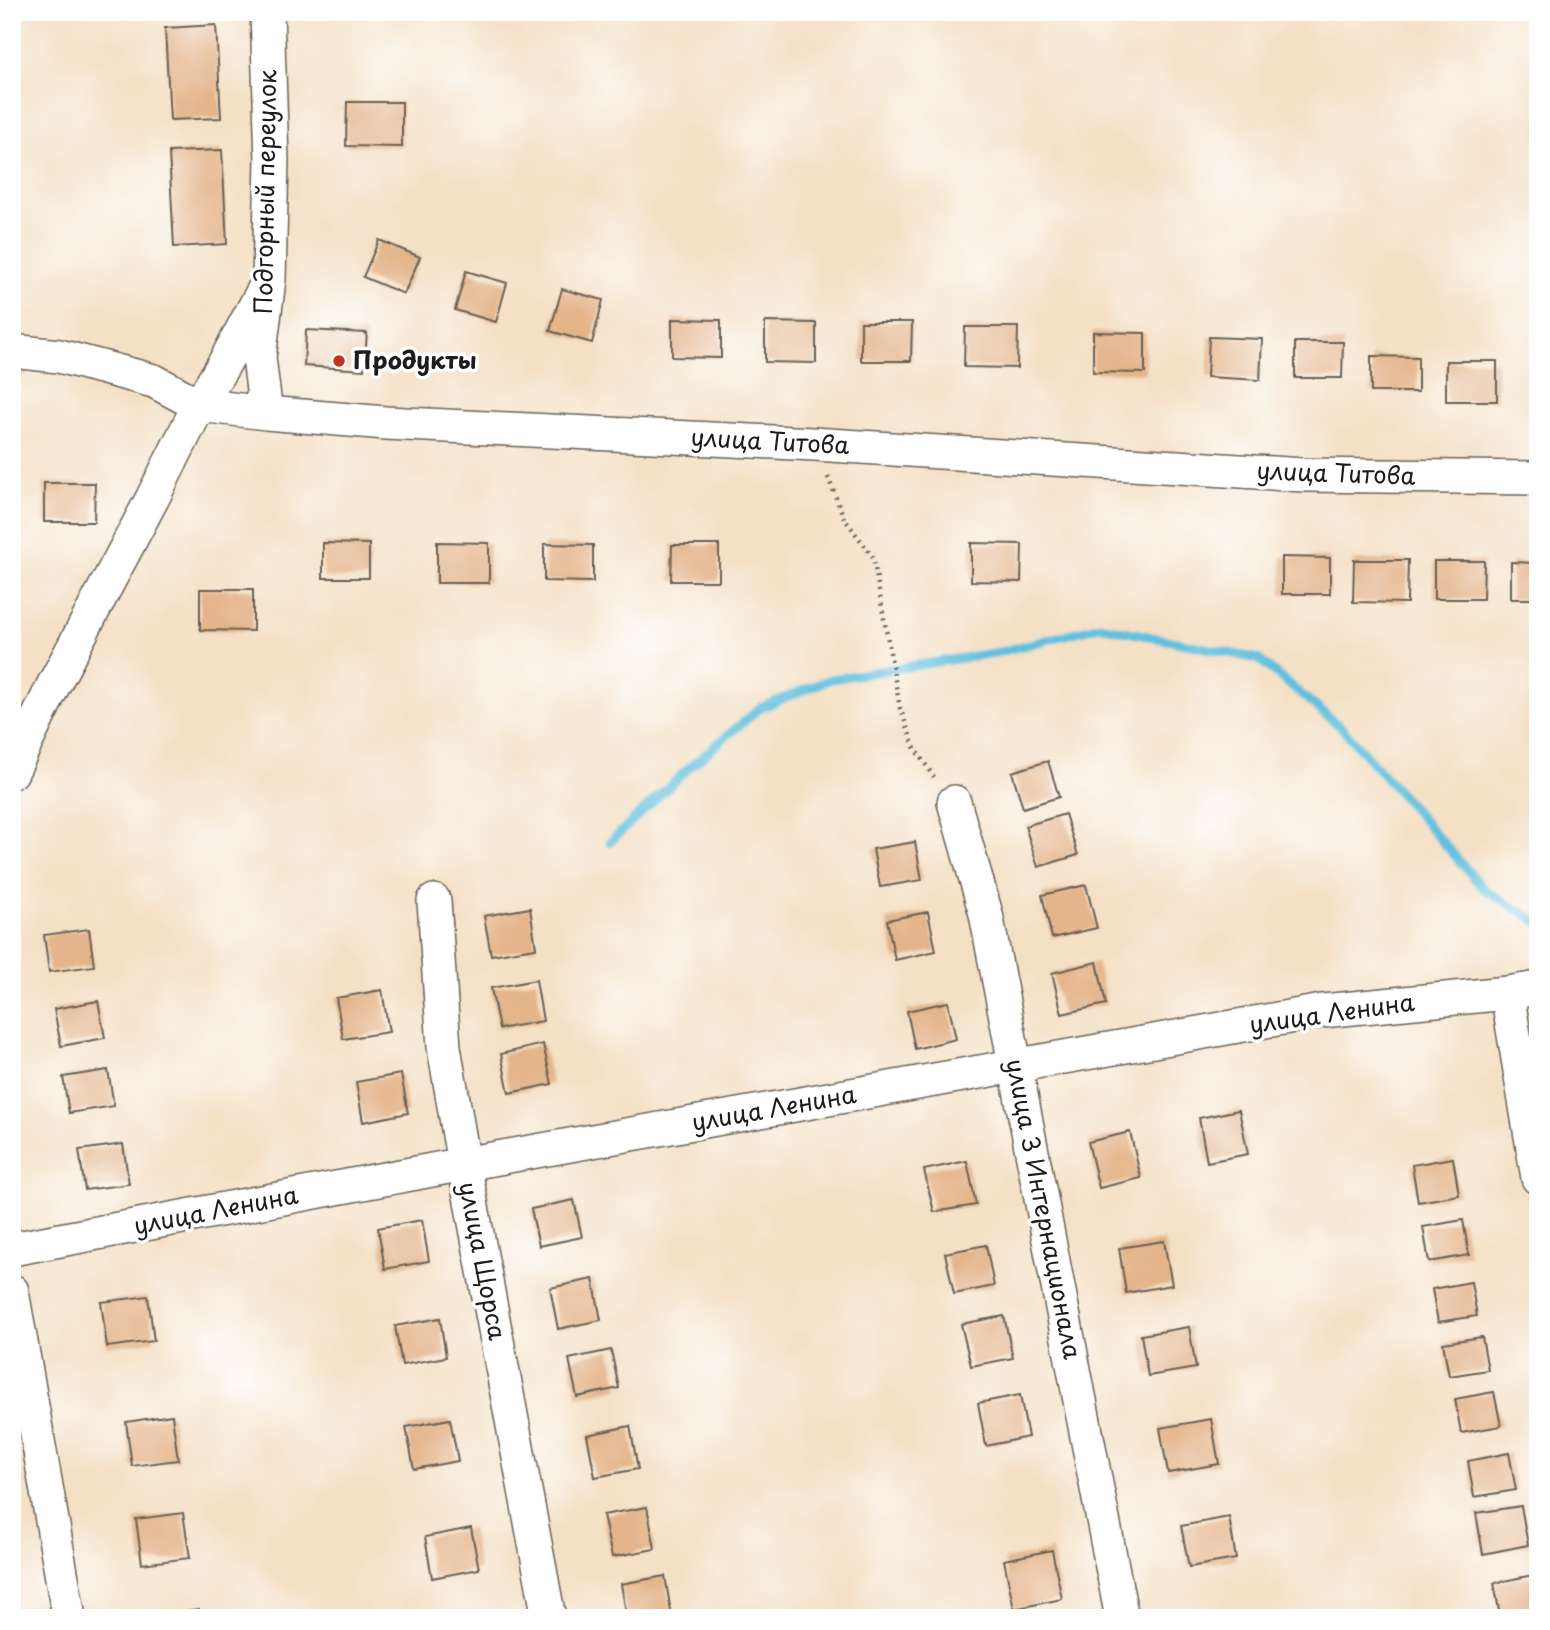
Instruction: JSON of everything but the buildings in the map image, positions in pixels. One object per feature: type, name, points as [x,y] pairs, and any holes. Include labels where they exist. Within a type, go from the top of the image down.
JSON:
[{"type":"street","name":"Подгорный переулок","points":[[266,413],[259,358],[269,279],[272,160],[267,12]]},
{"type":"street","points":[[12,772],[53,686],[199,405],[269,279]]},
{"type":"street","name":"улица Титова","points":[[12,351],[59,356],[154,381],[199,405],[266,413],[1304,475],[1538,478]]},
{"type":"street","name":"улица 3 Интернационала","points":[[954,802],[986,914],[1122,1618]]},
{"type":"street","name":"улица Щорса","points":[[434,901],[444,1047],[549,1618]]},
{"type":"street","points":[[1522,991],[1538,1178]]},
{"type":"street","name":"улица Ленина","points":[[12,1249],[464,1164],[1322,1011],[1522,991]]},
{"type":"street","points":[[12,1291],[69,1618]]},
{"type":"path","points":[[814,444],[844,518],[873,557],[900,708],[915,749],[954,802]]},
{"type":"waterway","points":[[610,842],[691,766],[760,708],[831,679],[1000,652],[1100,626],[1258,659],[1342,728],[1484,889],[1538,922]]},
{"type":"place","name":"Продукты","points":[[339,361]]}]
